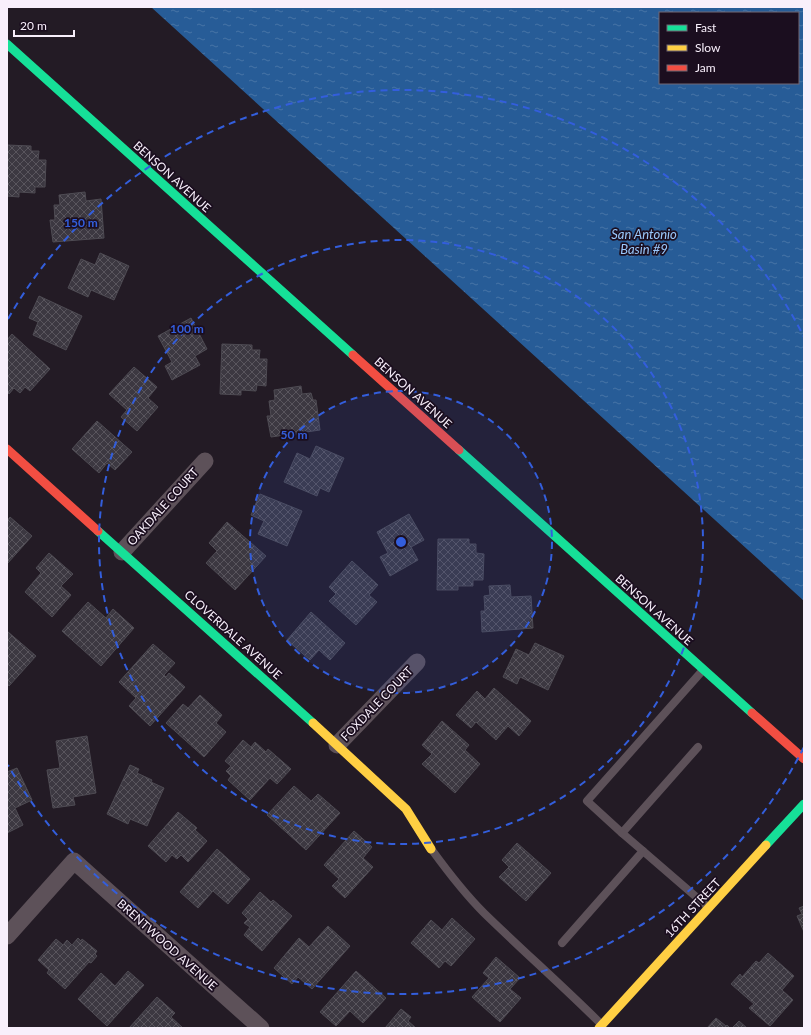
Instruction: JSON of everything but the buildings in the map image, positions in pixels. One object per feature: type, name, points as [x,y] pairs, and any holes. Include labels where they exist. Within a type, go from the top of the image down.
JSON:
[{"type":"main road","name":"BENSON AVENUE","points":[[7,44],[804,759]]},
{"type":"main road","name":"CLOVERDALE AVENUE","points":[[7,449],[337,745],[406,809],[431,849]]},
{"type":"main road","name":"16TH STREET","points":[[602,1027],[804,804]]},
{"type":"street","name":"OAKDALE COURT","points":[[122,552],[205,461]]},
{"type":"street","name":"FOXDALE COURT","points":[[337,745],[417,662]]},
{"type":"street","name":"BRENTWOOD AVENUE","points":[[7,936],[74,861],[261,1028]]},
{"type":"lane","points":[[703,670],[586,801],[710,908]]},
{"type":"lane","points":[[622,833],[698,747]]},
{"type":"lane","points":[[431,849],[459,885],[484,913],[570,993],[602,1027]]},
{"type":"lane","points":[[562,943],[643,851]]},
{"type":"water","name":"San Antonio Basin #9","points":[[151,7],[804,7],[804,601]]},
{"type":"traffic: fast","points":[[7,44],[353,355]]},
{"type":"traffic: fast","points":[[459,450],[752,713]]},
{"type":"traffic: fast","points":[[98,531],[313,723]]},
{"type":"traffic: fast","points":[[766,845],[804,804]]},
{"type":"traffic: slow","points":[[313,723],[406,809],[431,849]]},
{"type":"traffic: slow","points":[[599,1028],[766,845]]},
{"type":"traffic: jam","points":[[353,355],[459,450]]},
{"type":"traffic: jam","points":[[7,449],[98,531]]},
{"type":"traffic: jam","points":[[752,713],[804,759]]}]
